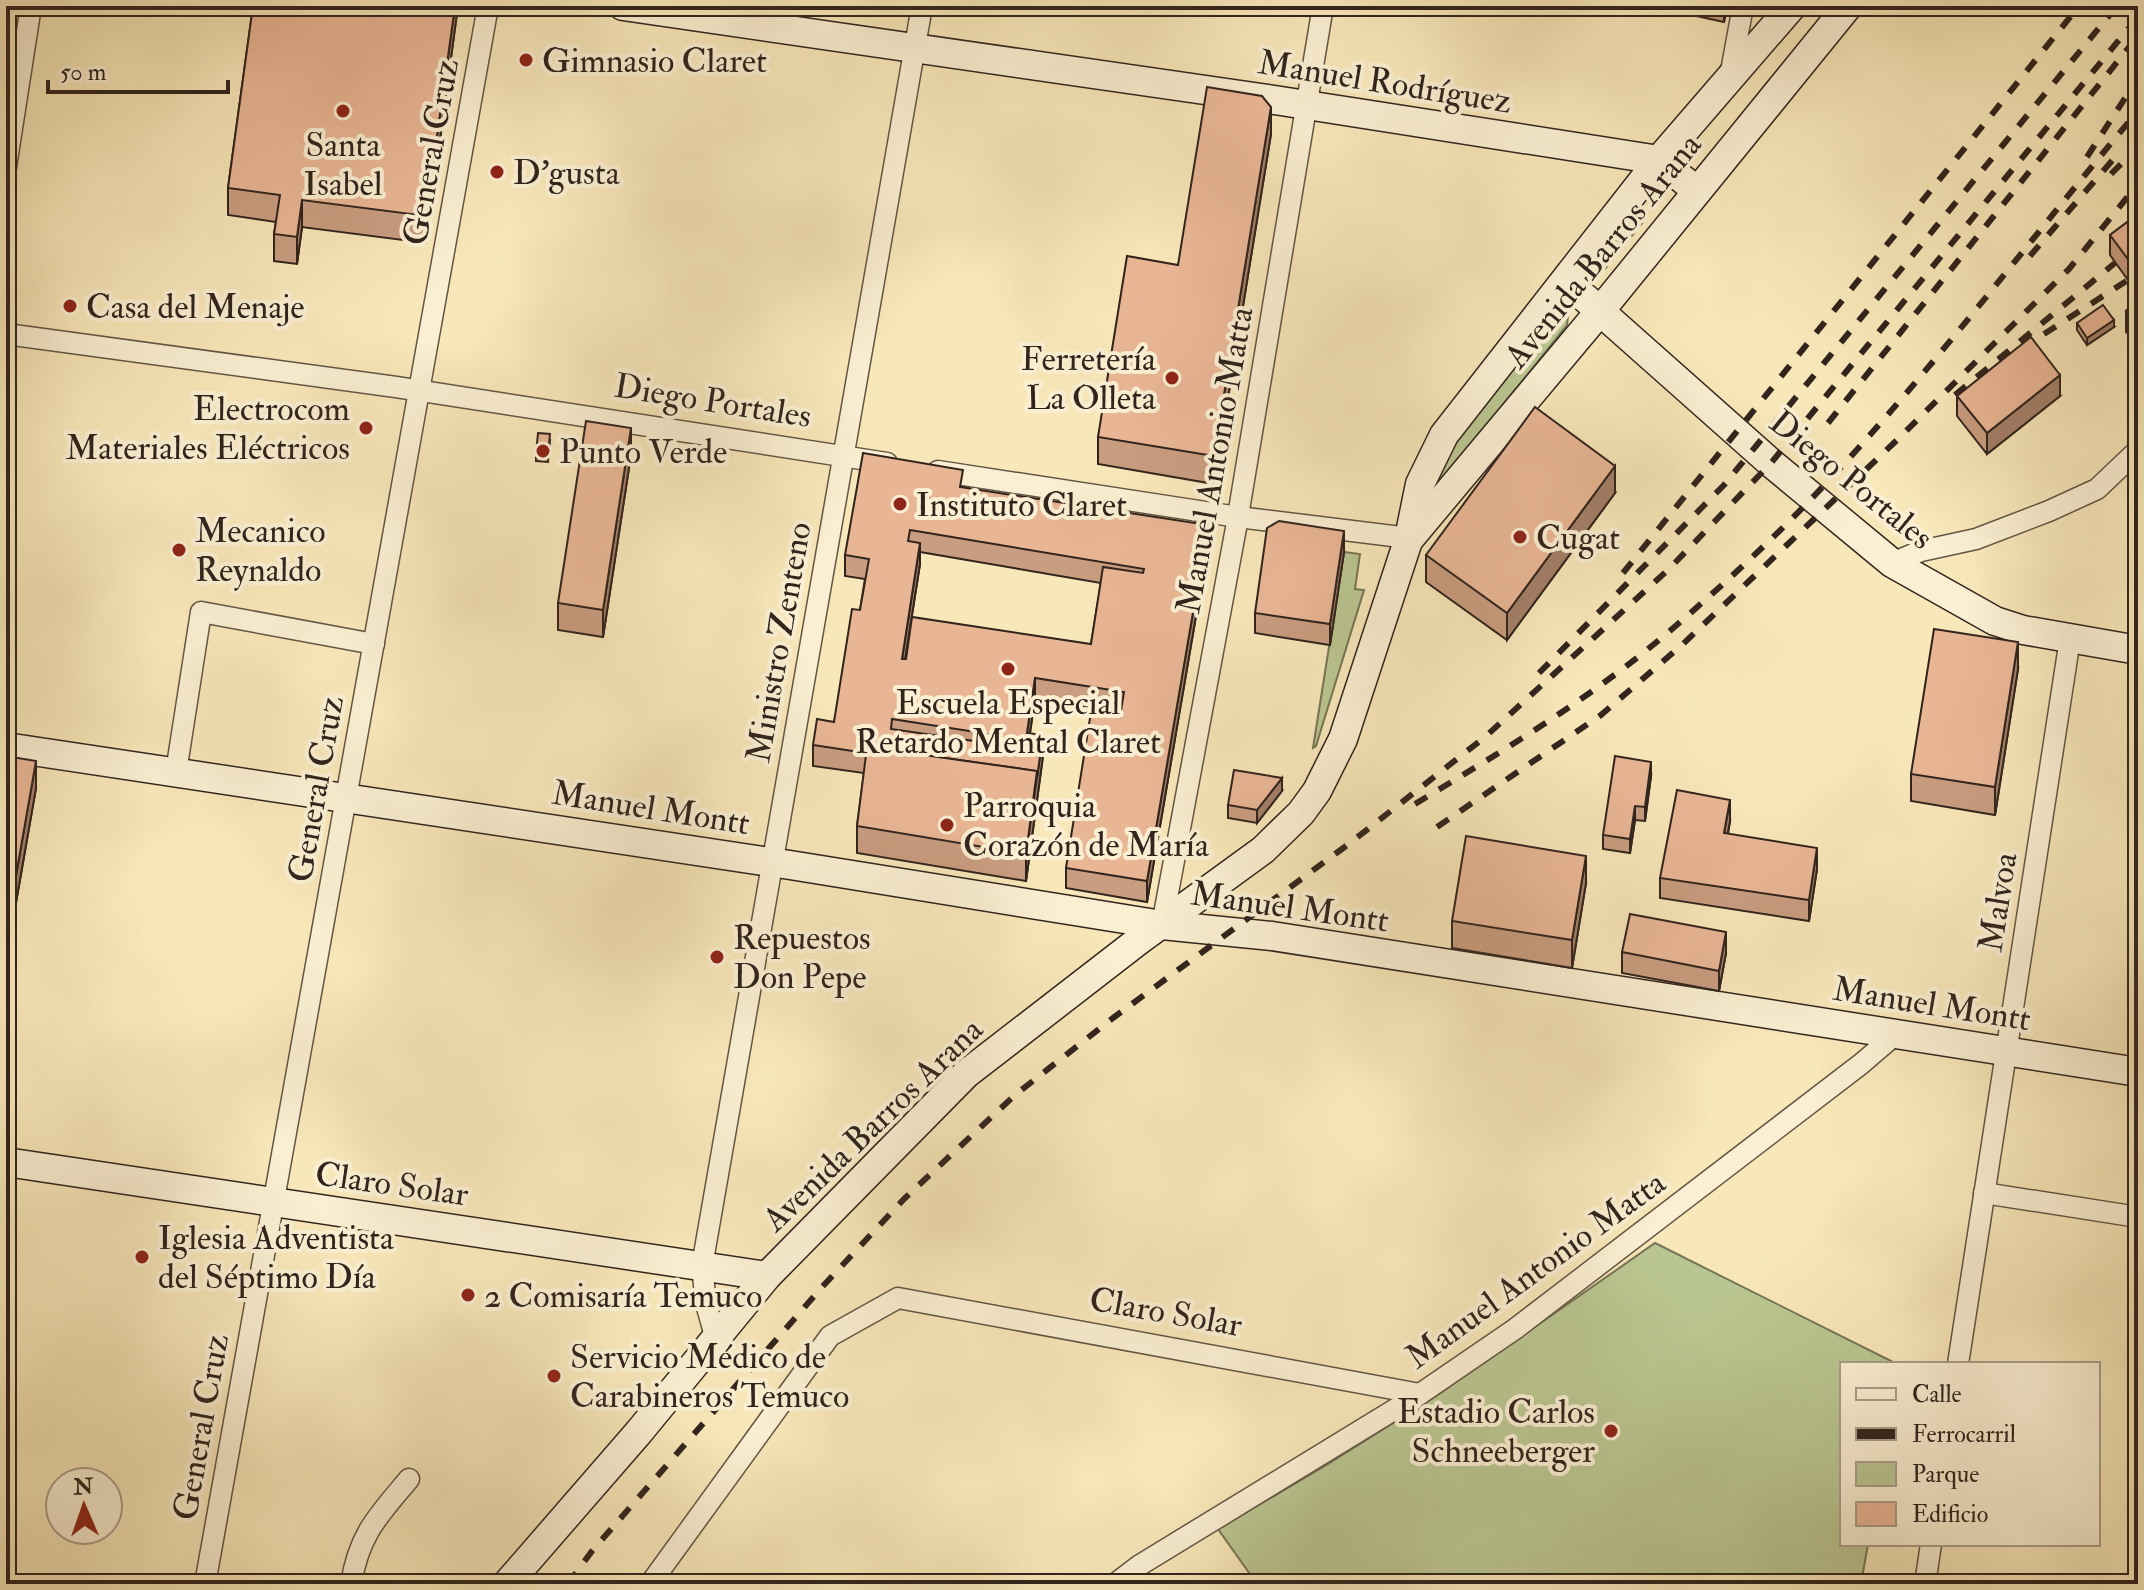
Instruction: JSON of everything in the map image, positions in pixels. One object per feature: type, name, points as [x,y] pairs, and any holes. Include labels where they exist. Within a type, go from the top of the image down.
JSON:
[{"type":"street","points":[[6,167],[31,6]]},
{"type":"street","name":"General Cruz","points":[[205,1584],[488,6]]},
{"type":"street","name":"Manuel Rodríguez","points":[[623,6],[1307,104],[1659,160]]},
{"type":"street","name":"Ministro Zenteno","points":[[715,1336],[706,1304],[702,1266],[922,6]]},
{"type":"street","name":"Manuel Antonio Matta","points":[[1162,925],[1238,517],[1323,6]]},
{"type":"street","points":[[1730,81],[1743,6]]},
{"type":"street","name":"Avenida Barros Arana","points":[[507,1584],[639,1432],[767,1276],[966,1074],[1263,850],[1292,823],[1317,791],[1343,739],[1409,538],[1420,484],[1444,435],[1659,160],[1792,6]]},
{"type":"street","name":"Avenida Barros Arana","points":[[1409,538],[1600,311],[1848,6]]},
{"type":"street","points":[[1659,160],[1697,191]]},
{"type":"street","name":"Diego Portales","points":[[1566,281],[1771,463],[1892,563],[1995,621],[2023,630],[2138,650]]},
{"type":"street","name":"Diego Portales","points":[[6,334],[420,391],[1238,517],[1409,538]]},
{"type":"street","points":[[1892,563],[1921,551],[1976,539],[2097,489],[2138,450]]},
{"type":"street","points":[[176,772],[201,612],[374,644]]},
{"type":"street","name":"Malvoa","points":[[1958,1362],[2070,639]]},
{"type":"street","name":"Manuel Montt","points":[[6,747],[773,862],[1162,925],[1272,936],[2138,1072]]},
{"type":"street","name":"Manuel Antonio Matta","points":[[1115,1584],[1140,1565],[1420,1394],[1515,1329],[1896,1034]]},
{"type":"street","name":"Claro Solar","points":[[6,1162],[767,1276]]},
{"type":"street","points":[[1984,1193],[2138,1217]]},
{"type":"street","name":"Claro Solar","points":[[650,1584],[830,1336],[898,1298],[1420,1394]]},
{"type":"street","points":[[351,1584],[363,1540],[409,1479]]},
{"type":"street","points":[[1923,1583],[1931,1546]]},
{"type":"green space","points":[[1636,210],[1644,210],[1648,213],[1647,217],[1596,280],[1590,279],[1587,275]]},
{"type":"green space","points":[[1553,311],[1564,311],[1568,316],[1567,325],[1435,490],[1427,493],[1452,440]]},
{"type":"green space","points":[[1344,552],[1360,554],[1355,589],[1364,590],[1313,748]]},
{"type":"green space","name":"Estadio Carlos Schneeberger","points":[[1655,1243],[1893,1362],[1840,1362],[1840,1546],[1868,1546],[1861,1584],[1257,1584],[1218,1529],[1436,1396]]},
{"type":"building","name":"Santa Isabel","points":[[253,6],[455,6],[426,216],[302,200],[297,237],[274,234],[280,195],[228,188]]},
{"type":"building","name":"Ferretería La Olleta","points":[[1207,87],[1262,96],[1271,107],[1214,456],[1098,437],[1127,256],[1178,265]]},
{"type":"building","points":[[2138,214],[2138,262],[2133,266],[2110,235]]},
{"type":"building","points":[[2138,297],[2138,322],[2126,311]]},
{"type":"building","points":[[2103,305],[2114,320],[2087,338],[2077,323]]},
{"type":"building","points":[[2031,337],[2060,375],[1987,433],[1957,396]]},
{"type":"building","name":"Cugat","points":[[1535,407],[1615,466],[1507,613],[1426,555]]},
{"type":"building","points":[[586,421],[631,428],[603,610],[558,603]]},
{"type":"building","name":"Punto Verde","points":[[538,433],[550,434],[548,455],[536,454]]},
{"type":"building","points":[[863,453],[963,470],[960,487],[1208,525],[1147,881],[1066,868],[1091,712],[1120,717],[1124,692],[1035,678],[1027,733],[1043,735],[1037,778],[1037,771],[867,747],[866,753],[813,745],[817,719],[834,722],[852,609],[860,610],[869,559],[845,555]],"holes":[[[910,530],[1144,569],[1143,573],[1103,567],[1091,644],[912,617],[906,659],[902,659],[920,543],[908,541]],[[892,719],[989,734],[988,743],[891,729]]]},
{"type":"building","points":[[1279,521],[1344,531],[1330,624],[1255,613],[1267,528]]},
{"type":"building","points":[[1934,629],[2018,642],[1995,787],[1911,774]]},
{"type":"building","name":"Parroquia Corazón de María","points":[[867,747],[1037,771],[1026,854],[857,826]]},
{"type":"building","points":[[6,756],[36,761],[14,887],[6,885]]},
{"type":"building","points":[[1615,756],[1651,762],[1645,807],[1635,806],[1630,839],[1603,835]]},
{"type":"building","points":[[1234,770],[1282,778],[1257,810],[1228,805]]},
{"type":"building","points":[[1677,790],[1730,800],[1724,833],[1817,848],[1809,900],[1660,878]]},
{"type":"building","points":[[1466,836],[1586,856],[1572,940],[1452,921]]},
{"type":"building","points":[[1630,914],[1726,932],[1719,971],[1622,952]]},
{"type":"railway","points":[[1623,573],[2079,6]]},
{"type":"railway","points":[[1539,673],[1724,485],[2117,6]]},
{"type":"railway","points":[[568,1584],[592,1551],[823,1286],[905,1198],[1015,1095],[1113,1018],[1350,843],[1485,737],[1669,569],[1771,463],[2138,17]]},
{"type":"railway","points":[[1828,423],[2138,36]]},
{"type":"railway","points":[[2087,157],[2138,78]]},
{"type":"railway","points":[[1415,804],[1517,741],[1616,674],[1679,623],[1765,545],[1899,402],[2138,111]]},
{"type":"railway","points":[[2111,174],[2138,147]]},
{"type":"railway","points":[[2030,256],[2116,156]]},
{"type":"railway","points":[[1437,827],[1601,715],[1683,644],[1897,440],[2069,269],[2138,184]]},
{"type":"railway","points":[[1955,395],[2115,263]]},
{"type":"railway","points":[[2044,334],[2128,280]]},
{"type":"place","name":"Gimnasio Claret","points":[[526,60]]},
{"type":"place","name":"Santa Isabel","points":[[343,111]]},
{"type":"place","name":"D'gusta","points":[[497,172]]},
{"type":"place","name":"Casa del Menaje","points":[[70,306]]},
{"type":"place","name":"Ferretería La Olleta","points":[[1172,378]]},
{"type":"place","name":"Electrocom Materiales Eléctricos","points":[[366,428]]},
{"type":"place","name":"Punto Verde","points":[[543,451]]},
{"type":"place","name":"Instituto Claret","points":[[900,504]]},
{"type":"place","name":"Cugat","points":[[1520,537]]},
{"type":"place","name":"Mecanico Reynaldo","points":[[179,550]]},
{"type":"place","name":"Escuela Especial Retardo Mental Claret","points":[[1008,669]]},
{"type":"place","name":"Parroquia Corazón de María","points":[[947,825]]},
{"type":"place","name":"Repuestos Don Pepe","points":[[717,957]]},
{"type":"place","name":"Iglesia Adventista del Séptimo Día","points":[[142,1257]]},
{"type":"place","name":"2 Comisaría Temuco","points":[[468,1295]]},
{"type":"place","name":"Servicio Médico de Carabineros Temuco","points":[[554,1376]]},
{"type":"place","name":"Estadio Carlos Schneeberger","points":[[1611,1431]]}]
